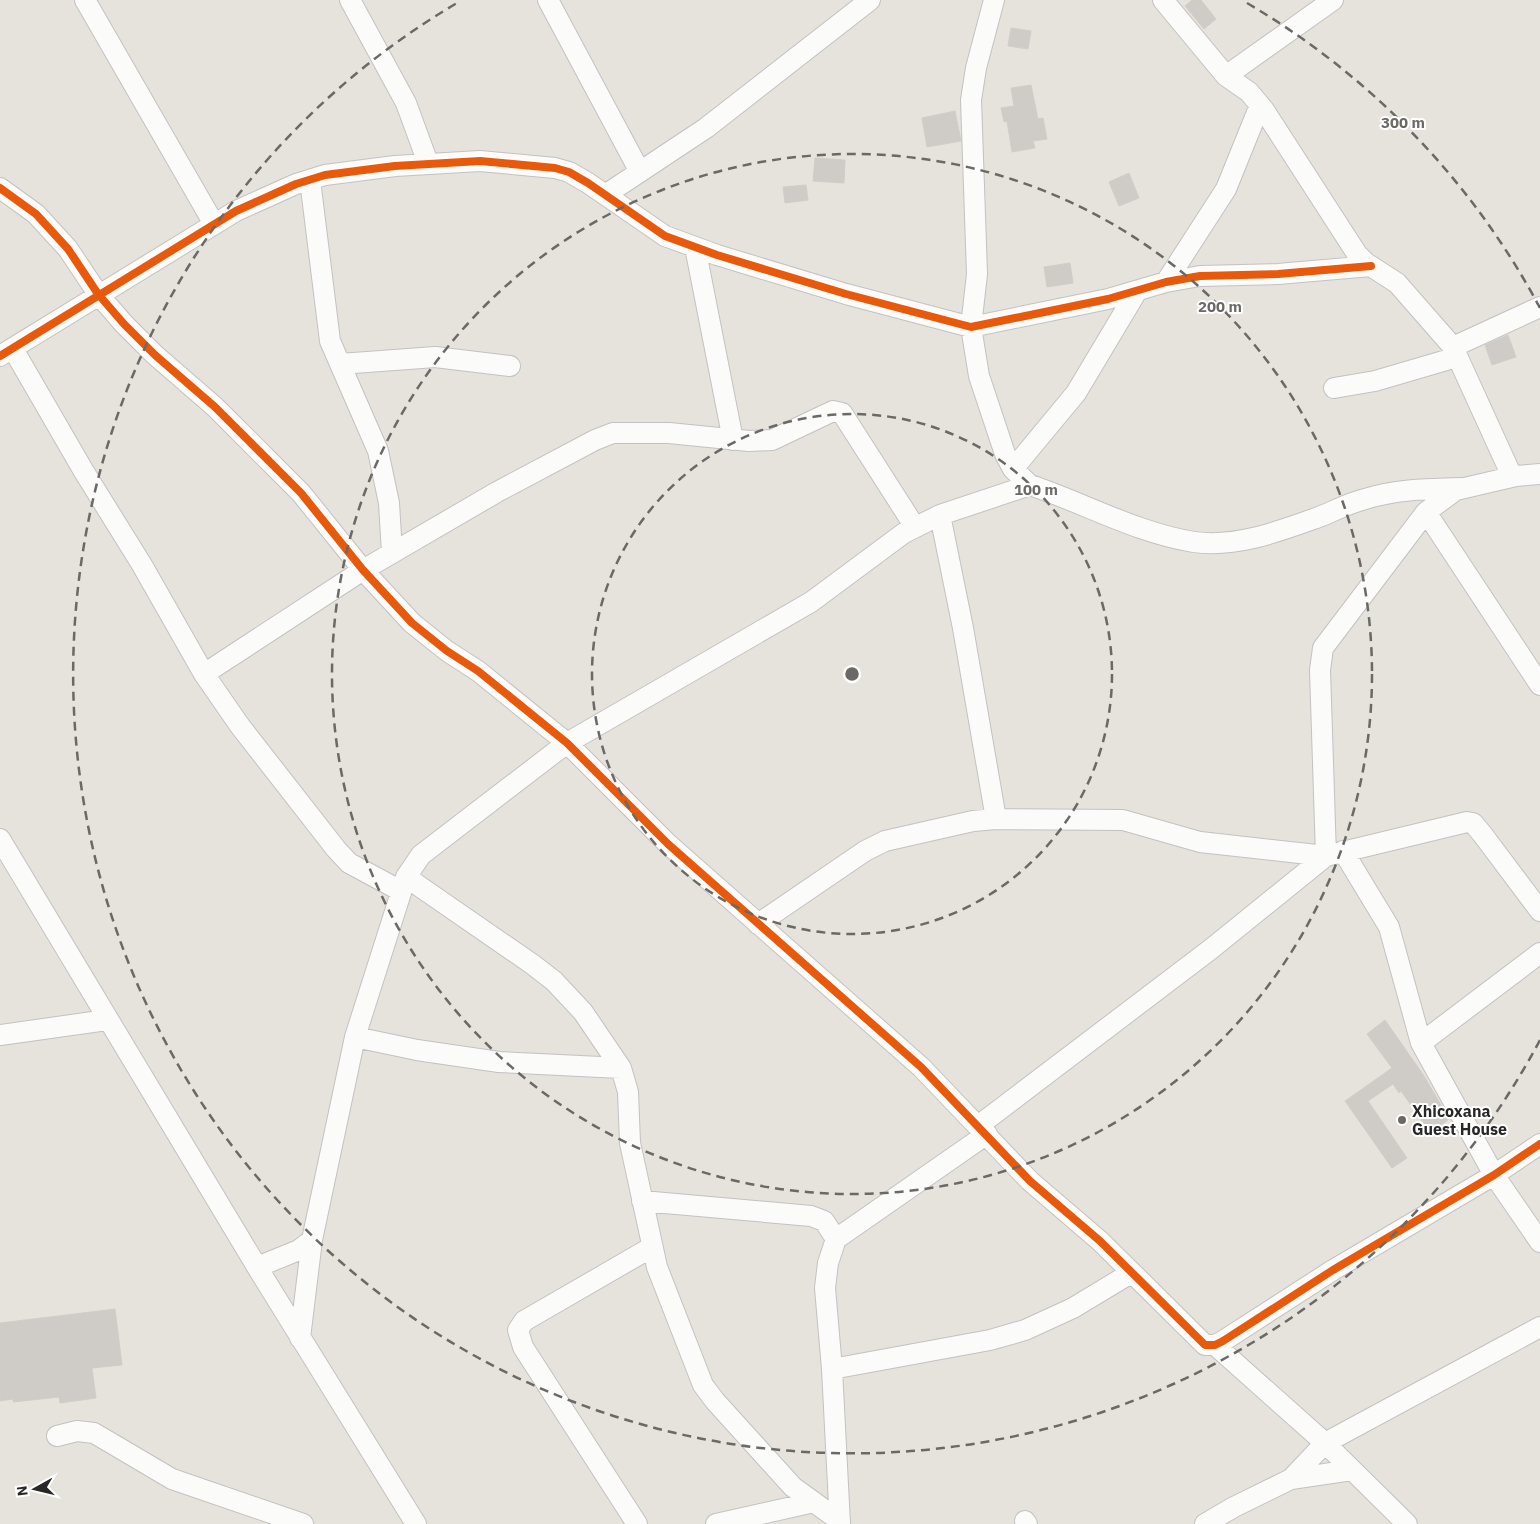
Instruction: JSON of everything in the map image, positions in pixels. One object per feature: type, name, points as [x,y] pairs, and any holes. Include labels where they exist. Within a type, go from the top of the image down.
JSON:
[{"type":"street","points":[[85,0],[214,224]]},
{"type":"street","points":[[350,0],[406,103],[428,164]]},
{"type":"street","points":[[548,0],[640,172]]},
{"type":"street","points":[[994,0],[976,68],[971,100],[976,274],[971,327],[979,376],[1005,454],[1014,469],[1030,485],[1142,528],[1194,542],[1226,542],[1261,536],[1319,517],[1362,499],[1396,490],[1462,488],[1516,476],[1540,474]]},
{"type":"street","points":[[1163,0],[1226,76],[1249,92],[1260,105],[1357,254],[1397,283],[1455,352],[1507,466],[1516,476]]},
{"type":"street","points":[[1226,76],[1333,0]]},
{"type":"street","points":[[605,195],[706,128],[859,3]]},
{"type":"street","points":[[1166,282],[1226,189],[1260,105]]},
{"type":"street","points":[[840,1523],[793,1487],[715,1401],[703,1385],[657,1267],[630,1143],[628,1092],[621,1068],[583,1012],[554,981],[532,964],[403,884],[349,863],[336,849],[240,726],[204,674],[142,565],[6,352],[236,211],[325,175],[428,164],[480,161],[555,168],[569,172],[665,236],[846,294],[971,327],[1137,291],[1166,282],[1200,276],[1278,274],[1371,266]]},
{"type":"street","points":[[310,180],[328,332],[378,451],[389,503],[392,554]]},
{"type":"street","points":[[0,188],[36,214],[68,249],[98,294],[155,355],[215,407],[301,493],[362,570],[412,623],[447,651],[478,671],[567,743],[668,844],[920,1067],[1030,1181],[1093,1235],[1205,1344],[1215,1345],[1325,1443],[1407,1524]]},
{"type":"street","points":[[695,247],[733,440]]},
{"type":"street","points":[[1014,469],[1076,393],[1137,291]]},
{"type":"street","points":[[1334,388],[1375,381],[1455,352],[1540,307]]},
{"type":"street","points":[[340,364],[435,357],[510,366]]},
{"type":"street","points":[[204,674],[362,570],[497,492],[613,433],[669,433],[733,440],[772,440],[833,410],[842,413],[915,527]]},
{"type":"street","points":[[300,1338],[312,1240],[354,1037],[403,884],[421,854],[567,743],[811,602],[904,533],[940,514],[1030,485]]},
{"type":"street","points":[[1462,488],[1426,512],[1323,648],[1320,670],[1334,854],[1389,927],[1421,1043],[1494,1175],[1540,1242]]},
{"type":"street","points":[[1426,512],[1540,685]]},
{"type":"street","points":[[940,514],[963,628],[996,819]]},
{"type":"street","points":[[758,924],[865,851],[885,841],[957,824],[996,819],[1123,820],[1200,842],[1334,854],[1467,822],[1473,824],[1482,835],[1540,912]]},
{"type":"street","points":[[0,839],[257,1268],[416,1524]]},
{"type":"street","points":[[840,1523],[832,1369],[825,1288],[828,1263],[836,1239],[982,1130],[1334,854]]},
{"type":"street","points":[[1421,1043],[1540,953]]},
{"type":"street","points":[[0,1035],[108,1020]]},
{"type":"street","points":[[354,1037],[417,1050],[499,1062],[621,1068]]},
{"type":"street","points":[[1215,1345],[1333,1270],[1494,1175],[1540,1144]]},
{"type":"street","points":[[642,1201],[811,1216],[824,1221],[836,1239]]},
{"type":"street","points":[[257,1268],[299,1250],[312,1240]]},
{"type":"street","points":[[637,1524],[523,1346],[518,1330],[524,1321],[652,1247]]},
{"type":"street","points":[[832,1369],[990,1340],[1025,1330],[1073,1308],[1131,1273]]},
{"type":"street","points":[[1292,1479],[1325,1443],[1540,1327]]},
{"type":"street","points":[[57,1436],[77,1431],[94,1433],[172,1478],[303,1524]]},
{"type":"street","points":[[1205,1524],[1234,1507],[1292,1479],[1352,1470]]},
{"type":"street","points":[[716,1524],[814,1502]]},
{"type":"building","points":[[1192,0],[1201,0],[1216,19],[1204,29],[1185,6]]},
{"type":"building","points":[[1011,28],[1031,31],[1028,49],[1008,46]]},
{"type":"building","points":[[1031,85],[1038,119],[1043,118],[1047,139],[1033,141],[1035,148],[1012,152],[1007,121],[1004,122],[1001,108],[1014,106],[1011,88]]},
{"type":"building","points":[[955,111],[961,141],[927,147],[922,118]]},
{"type":"building","points":[[815,158],[845,160],[844,183],[813,181]]},
{"type":"building","points":[[1129,173],[1139,198],[1119,206],[1109,182]]},
{"type":"building","points":[[806,185],[808,200],[785,203],[783,187]]},
{"type":"building","points":[[1070,263],[1073,283],[1047,287],[1044,267]]},
{"type":"building","points":[[1508,335],[1516,357],[1492,365],[1485,345]]},
{"type":"building","points":[[1385,1020],[1424,1076],[1449,1119],[1431,1133],[1401,1091],[1399,1093],[1393,1084],[1368,1101],[1407,1158],[1392,1168],[1345,1101],[1392,1068],[1367,1034]]},
{"type":"building","points":[[115,1309],[122,1365],[92,1368],[96,1398],[60,1403],[59,1397],[13,1402],[13,1399],[0,1401],[0,1323]]},
{"type":"cycle path","points":[[0,356],[236,211],[296,184],[325,175],[395,166],[480,161],[555,168],[569,172],[588,183],[665,236],[717,255],[846,294],[971,327],[1108,299],[1166,282],[1200,276],[1278,274],[1371,266]]},
{"type":"cycle path","points":[[0,188],[36,214],[68,249],[98,294],[124,324],[155,355],[215,407],[301,493],[363,570],[412,623],[447,651],[478,671],[567,743],[668,844],[921,1067],[1030,1181],[1100,1241],[1205,1345],[1215,1345],[1223,1341],[1333,1270],[1494,1175],[1540,1144]]},
{"type":"place","name":"Xhicoxana Guest House","points":[[1402,1120]]}]
